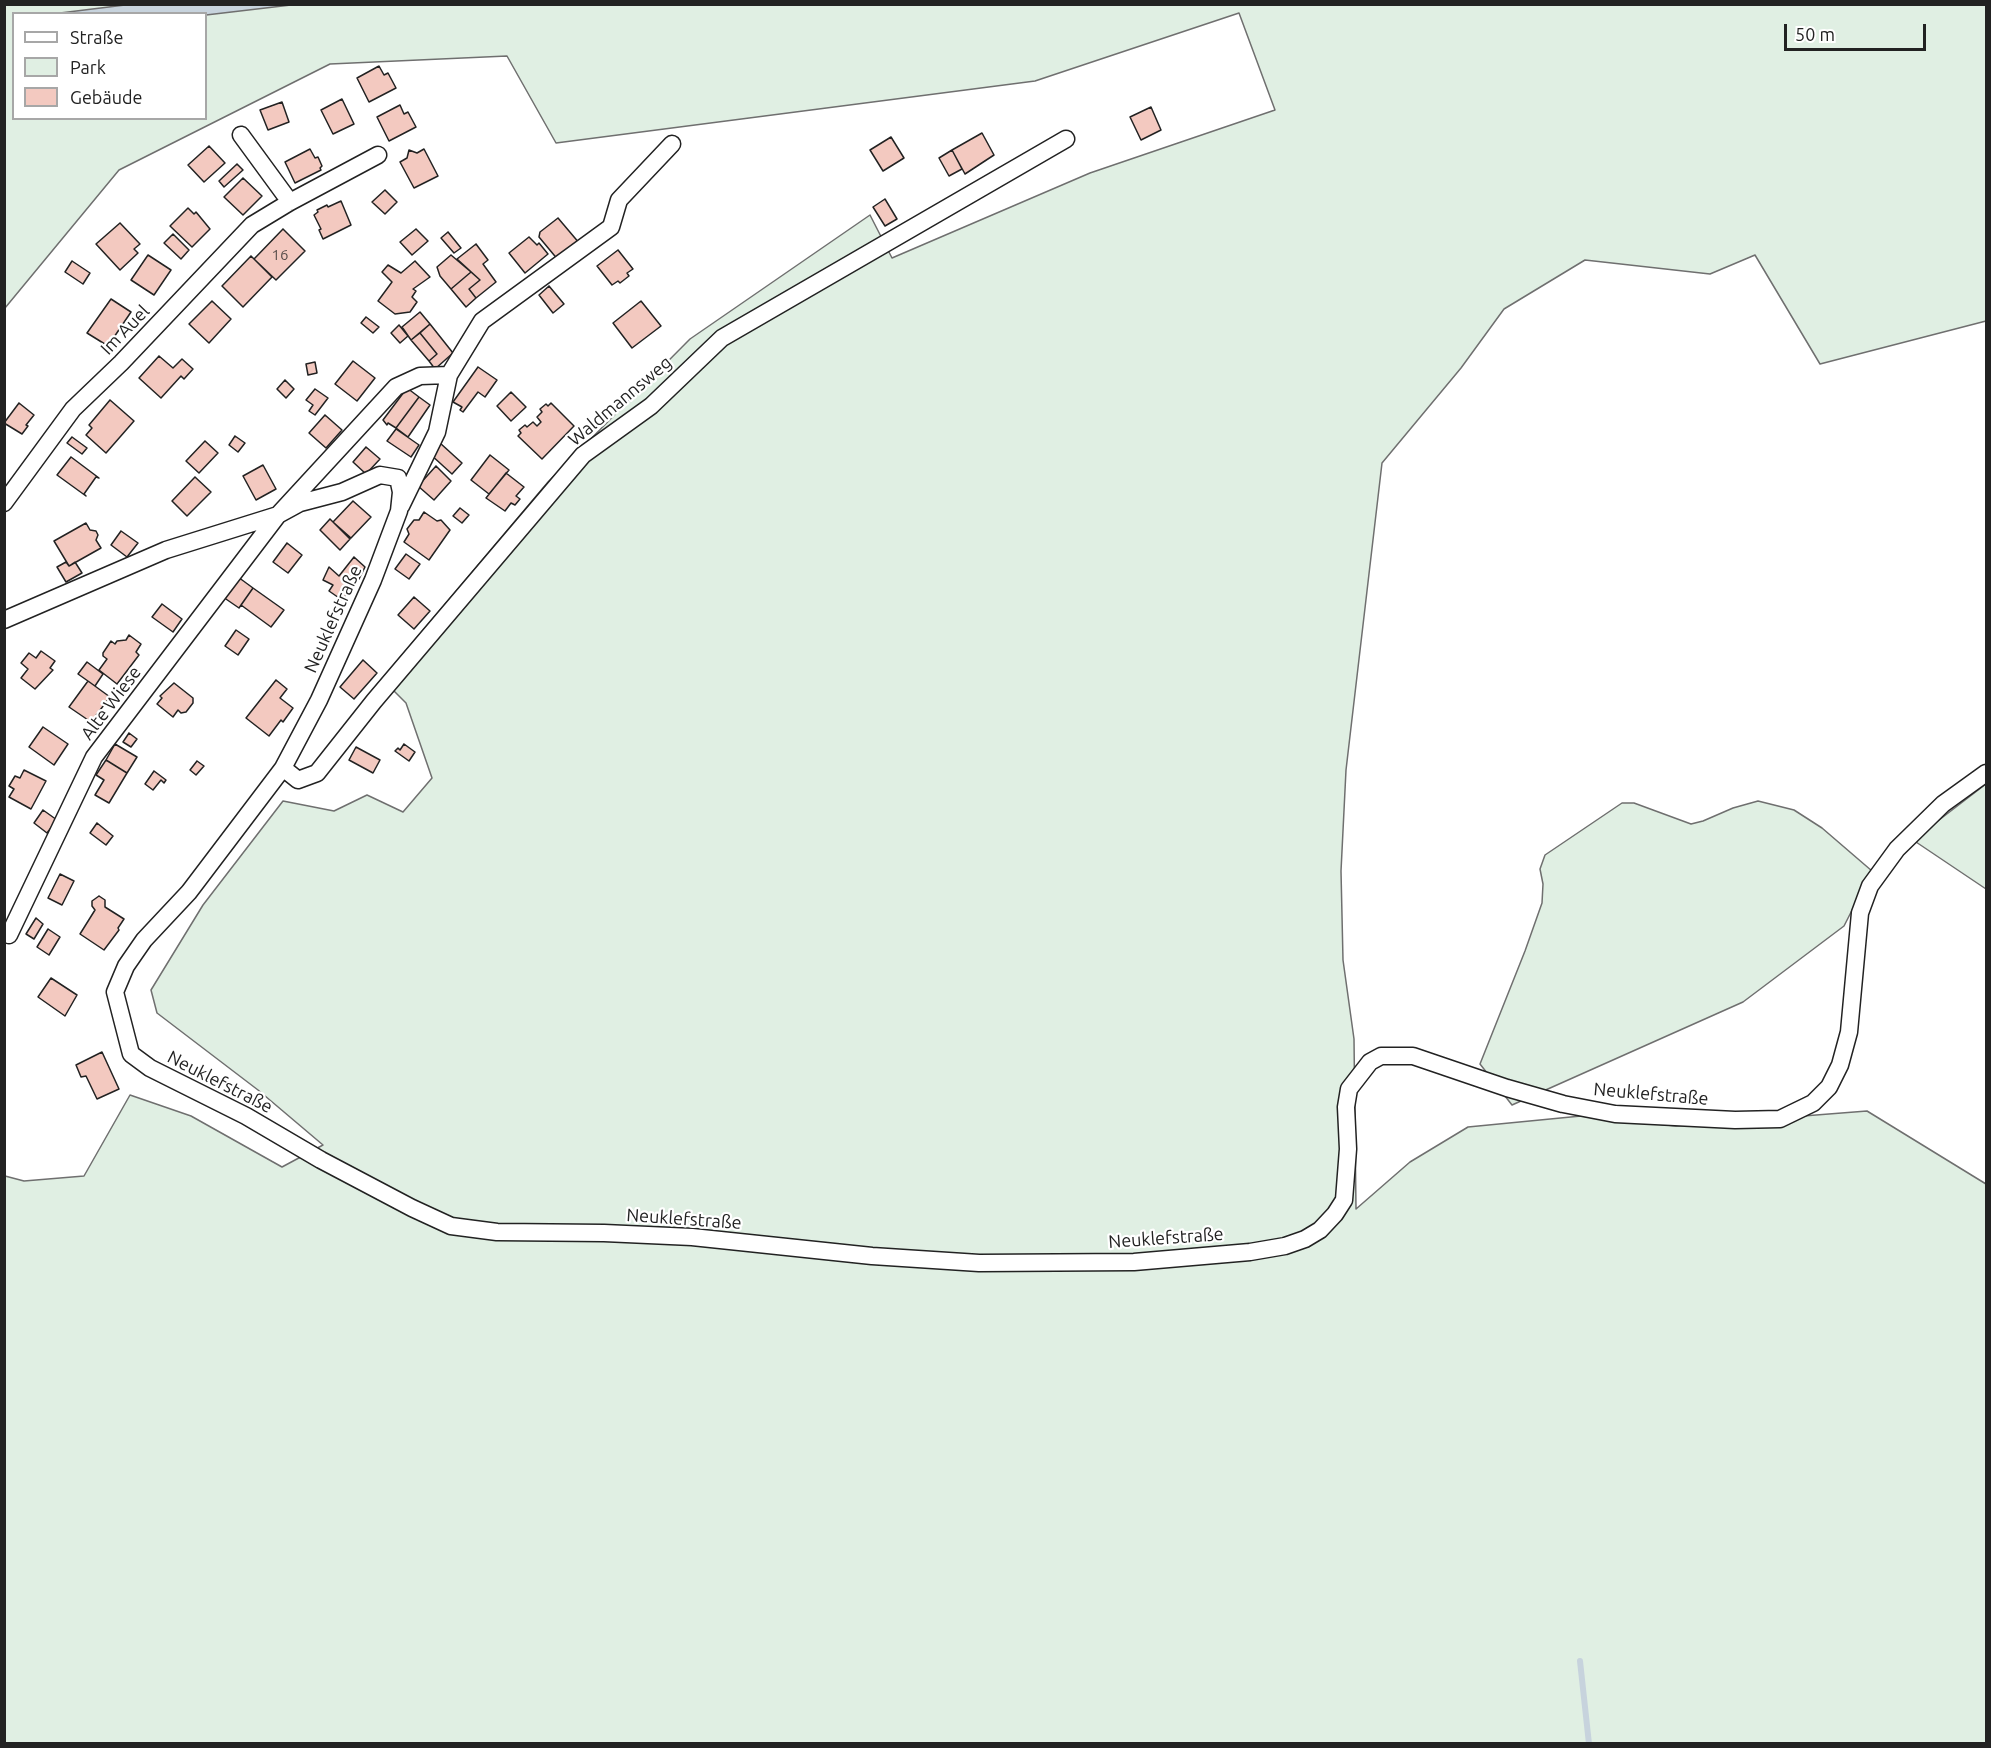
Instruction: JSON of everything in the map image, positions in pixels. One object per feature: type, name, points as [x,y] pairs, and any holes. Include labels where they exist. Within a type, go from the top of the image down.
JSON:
[{"type":"street","points":[[241,135],[290,202]]},
{"type":"street","name":"Waldmannsweg","points":[[283,768],[298,780],[317,773],[374,701],[584,455],[651,406],[722,338],[1066,139]]},
{"type":"street","points":[[399,511],[436,432],[448,375],[482,321],[611,227],[619,200],[672,144]]},
{"type":"street","name":"Im Auel","points":[[4,503],[73,410],[121,363],[252,225],[378,155]]},
{"type":"street","name":"Alte Wiese","points":[[7,934],[94,757],[278,515],[396,387],[420,376],[448,375]]},
{"type":"street","name":"Neuklefstraße","points":[[4,620],[166,550],[278,515],[300,503],[342,492],[380,476],[398,478],[401,492],[399,511],[373,580],[319,700],[283,768],[189,892],[144,940],[126,966],[115,992],[131,1054],[150,1068],[246,1116],[321,1160],[412,1208],[451,1226],[497,1232],[692,1237],[872,1256],[979,1263],[1134,1262],[1250,1252],[1285,1246],[1305,1239],[1327,1222],[1344,1200],[1348,1149],[1346,1107],[1349,1089],[1370,1062],[1381,1056],[1413,1056],[1507,1088],[1563,1104],[1615,1114],[1672,1118],[1780,1119],[1813,1103],[1829,1087],[1840,1065],[1849,1032],[1860,913],[1870,886],[1897,849],[1943,804],[1986,773]]},
{"type":"green space","points":[[4,5],[1986,5],[1986,321],[1820,364],[1755,255],[1710,274],[1585,260],[1504,309],[1461,368],[1382,463],[1346,770],[1341,871],[1343,960],[1354,1039],[1356,1209],[1410,1162],[1468,1127],[1581,1116],[1676,1126],[1867,1111],[1986,1184],[1986,1743],[5,1743],[5,1176],[24,1181],[84,1176],[130,1095],[191,1116],[282,1167],[323,1145],[258,1090],[157,1013],[151,990],[203,905],[283,801],[334,811],[367,795],[403,812],[432,778],[406,703],[382,679],[548,482],[690,339],[870,215],[892,258],[1090,173],[1275,110],[1239,13],[1035,81],[556,143],[507,56],[330,64],[119,170],[5,308]]},
{"type":"green space","points":[[1986,784],[1986,889],[1913,840]]},
{"type":"green space","points":[[1758,801],[1794,810],[1822,828],[1872,871],[1844,926],[1743,1002],[1512,1105],[1480,1064],[1542,903],[1543,884],[1540,869],[1545,855],[1622,803],[1634,803],[1691,824]]},
{"type":"shaded area","points":[[125,4],[291,5],[207,15],[207,12],[68,12]]},
{"type":"building","points":[[379,66],[384,75],[388,73],[396,88],[369,102],[357,78]]},
{"type":"building","points":[[342,99],[354,124],[333,134],[321,110]]},
{"type":"building","points":[[282,102],[289,122],[268,130],[260,110]]},
{"type":"building","points":[[400,105],[404,114],[408,112],[416,127],[389,141],[377,117]]},
{"type":"building","points":[[1151,107],[1161,130],[1141,140],[1130,117]]},
{"type":"building","points":[[982,133],[994,155],[965,174],[952,150]]},
{"type":"building","points":[[891,137],[904,158],[883,171],[870,150]]},
{"type":"building","points":[[209,146],[225,163],[204,182],[188,165]]},
{"type":"building","points":[[310,149],[315,158],[318,157],[322,166],[321,170],[295,183],[285,162]]},
{"type":"building","points":[[424,149],[438,176],[414,188],[400,162],[407,158],[409,150],[417,153]]},
{"type":"building","points":[[952,150],[962,169],[949,176],[939,158]]},
{"type":"building","points":[[237,164],[243,170],[224,187],[219,181]]},
{"type":"building","points":[[243,178],[262,196],[243,215],[224,197]]},
{"type":"building","points":[[385,190],[397,202],[385,214],[372,202]]},
{"type":"building","points":[[885,199],[897,219],[885,226],[873,207]]},
{"type":"building","points":[[341,201],[351,225],[323,239],[314,215],[318,212],[317,210]]},
{"type":"building","points":[[188,208],[194,214],[196,212],[210,229],[192,247],[170,226]]},
{"type":"building","points":[[558,218],[580,244],[559,261],[539,237],[540,232]]},
{"type":"building","points":[[120,223],[140,244],[134,249],[138,253],[120,270],[96,244]]},
{"type":"building","points":[[283,229],[305,251],[276,280],[254,259]]},
{"type":"building","points":[[416,229],[428,241],[412,255],[400,242]]},
{"type":"building","points":[[448,232],[461,248],[454,253],[441,238]]},
{"type":"building","points":[[173,234],[189,250],[181,259],[164,243]]},
{"type":"building","points":[[529,237],[537,245],[539,243],[548,254],[525,273],[509,253]]},
{"type":"building","points":[[476,244],[488,260],[483,264],[496,282],[476,298],[469,289],[480,280],[457,259]]},
{"type":"building","points":[[618,250],[633,269],[627,273],[629,276],[620,283],[618,281],[612,285],[597,266]]},
{"type":"building","points":[[148,255],[171,270],[154,295],[131,280]]},
{"type":"building","points":[[451,255],[471,272],[451,289],[440,276],[437,267]]},
{"type":"building","points":[[251,256],[272,277],[243,307],[222,286]]},
{"type":"building","points":[[72,261],[90,273],[83,284],[65,272]]},
{"type":"building","points":[[415,261],[430,277],[413,289],[416,291],[412,297],[417,302],[410,312],[395,314],[378,301],[392,282],[382,272],[388,265],[401,273]]},
{"type":"building","points":[[471,272],[480,280],[469,289],[476,298],[466,307],[451,289]]},
{"type":"building","points":[[549,286],[564,304],[553,313],[539,295]]},
{"type":"building","points":[[111,299],[131,312],[108,346],[87,333]]},
{"type":"building","points":[[212,301],[231,319],[209,343],[189,324]]},
{"type":"building","points":[[641,301],[661,326],[632,348],[613,323]]},
{"type":"building","points":[[420,312],[430,324],[411,340],[402,327]]},
{"type":"building","points":[[366,317],[379,327],[373,333],[361,323]]},
{"type":"building","points":[[430,324],[453,353],[435,369],[429,361],[437,354],[420,333]]},
{"type":"building","points":[[399,325],[408,336],[400,343],[391,333]]},
{"type":"building","points":[[420,333],[437,354],[429,361],[411,340]]},
{"type":"building","points":[[159,356],[173,368],[182,359],[193,369],[184,379],[181,376],[161,398],[139,378]]},
{"type":"building","points":[[353,361],[375,378],[357,401],[335,384]]},
{"type":"building","points":[[315,362],[317,373],[308,375],[306,364]]},
{"type":"building","points":[[478,367],[497,380],[485,397],[478,392],[463,412],[460,410],[462,407],[453,402]]},
{"type":"building","points":[[285,380],[294,389],[286,398],[277,389]]},
{"type":"building","points":[[407,388],[419,397],[396,428],[388,423],[387,425],[383,420]]},
{"type":"building","points":[[315,389],[328,398],[315,415],[309,411],[313,405],[306,400]]},
{"type":"building","points":[[511,392],[526,407],[511,421],[497,406]]},
{"type":"building","points":[[419,397],[430,405],[408,437],[396,428]]},
{"type":"building","points":[[110,400],[134,421],[106,453],[86,435],[92,428],[89,425]]},
{"type":"building","points":[[19,403],[34,415],[22,434],[4,423]]},
{"type":"building","points":[[551,403],[574,426],[542,459],[518,436],[521,433],[519,430],[525,425],[527,427],[533,422],[537,426],[541,422],[537,417],[542,412],[540,409]]},
{"type":"building","points":[[325,415],[342,430],[326,448],[309,433]]},
{"type":"building","points":[[396,429],[419,445],[411,457],[387,441]]},
{"type":"building","points":[[235,436],[245,443],[238,452],[229,445]]},
{"type":"building","points":[[72,437],[87,448],[82,454],[67,443]]},
{"type":"building","points":[[205,441],[218,453],[199,473],[186,461]]},
{"type":"building","points":[[440,443],[462,463],[452,474],[430,454]]},
{"type":"building","points":[[366,447],[380,459],[366,474],[353,462]]},
{"type":"building","points":[[490,455],[509,470],[489,494],[471,480]]},
{"type":"building","points":[[71,457],[99,478],[96,477],[84,494],[86,496],[57,475]]},
{"type":"building","points":[[263,465],[276,489],[256,500],[243,476]]},
{"type":"building","points":[[436,466],[451,481],[434,500],[418,486]]},
{"type":"building","points":[[506,473],[524,487],[516,496],[520,499],[515,505],[511,503],[505,511],[486,498]]},
{"type":"building","points":[[195,477],[211,492],[187,516],[172,501]]},
{"type":"building","points":[[353,501],[371,517],[351,538],[333,522]]},
{"type":"building","points":[[460,508],[469,515],[462,523],[453,516]]},
{"type":"building","points":[[424,512],[437,521],[441,520],[450,530],[429,560],[404,542],[409,534],[407,529],[414,520],[419,520]]},
{"type":"building","points":[[330,519],[350,539],[340,550],[320,530]]},
{"type":"building","points":[[86,523],[90,530],[96,531],[98,535],[96,540],[101,548],[69,566],[54,541]]},
{"type":"building","points":[[121,531],[138,543],[127,557],[111,545]]},
{"type":"building","points":[[287,543],[302,555],[288,573],[273,562]]},
{"type":"building","points":[[406,554],[420,564],[409,579],[395,569]]},
{"type":"building","points":[[354,557],[365,567],[359,579],[342,600],[329,591],[333,585],[323,580],[329,567],[339,576]]},
{"type":"building","points":[[66,562],[69,566],[75,562],[82,573],[66,582],[57,567]]},
{"type":"building","points":[[238,577],[253,588],[239,608],[223,597]]},
{"type":"building","points":[[253,588],[284,610],[271,627],[241,605]]},
{"type":"building","points":[[414,597],[430,611],[414,629],[398,615]]},
{"type":"building","points":[[162,604],[182,619],[173,632],[152,617]]},
{"type":"building","points":[[236,630],[249,639],[238,655],[225,646]]},
{"type":"building","points":[[129,635],[141,644],[136,652],[139,655],[117,684],[99,670],[107,659],[103,653],[111,641],[115,644],[117,641],[126,640]]},
{"type":"building","points":[[41,651],[55,661],[50,668],[53,670],[35,689],[21,678],[28,669],[21,663],[29,653],[36,658]]},
{"type":"building","points":[[363,660],[377,673],[354,699],[340,687]]},
{"type":"building","points":[[87,662],[103,674],[95,686],[78,674]]},
{"type":"building","points":[[276,680],[287,689],[280,698],[293,708],[269,736],[246,718]]},
{"type":"building","points":[[88,681],[110,697],[91,722],[69,707]]},
{"type":"building","points":[[174,683],[193,698],[193,703],[186,712],[181,713],[178,710],[173,717],[157,704],[162,698],[160,696]]},
{"type":"building","points":[[43,727],[68,744],[54,765],[29,747]]},
{"type":"building","points":[[129,733],[137,739],[131,747],[123,742]]},
{"type":"building","points":[[115,744],[137,757],[127,773],[106,760]]},
{"type":"building","points":[[404,744],[415,752],[409,761],[395,751],[398,748],[400,750]]},
{"type":"building","points":[[356,747],[380,760],[373,773],[349,760]]},
{"type":"building","points":[[106,760],[127,773],[109,803],[95,795],[104,780],[96,775]]},
{"type":"building","points":[[197,761],[204,766],[196,775],[190,770]]},
{"type":"building","points":[[24,770],[46,781],[31,809],[9,797],[14,789],[9,786],[15,776],[20,778]]},
{"type":"building","points":[[154,771],[166,780],[164,783],[161,780],[153,790],[145,784]]},
{"type":"building","points":[[43,810],[57,820],[47,833],[34,823]]},
{"type":"building","points":[[97,823],[113,836],[106,845],[90,833]]},
{"type":"building","points":[[60,874],[74,881],[62,905],[48,898]]},
{"type":"building","points":[[99,896],[105,900],[105,907],[124,919],[104,950],[80,934],[95,910],[92,901]]},
{"type":"building","points":[[36,918],[43,924],[34,939],[26,934]]},
{"type":"building","points":[[48,929],[60,937],[49,955],[37,947]]},
{"type":"building","points":[[51,978],[77,995],[65,1016],[38,997]]},
{"type":"building","points":[[102,1052],[119,1089],[97,1099],[86,1076],[81,1077],[76,1065]]},
{"type":"waterway","points":[[1580,1661],[1589,1744]]}]
